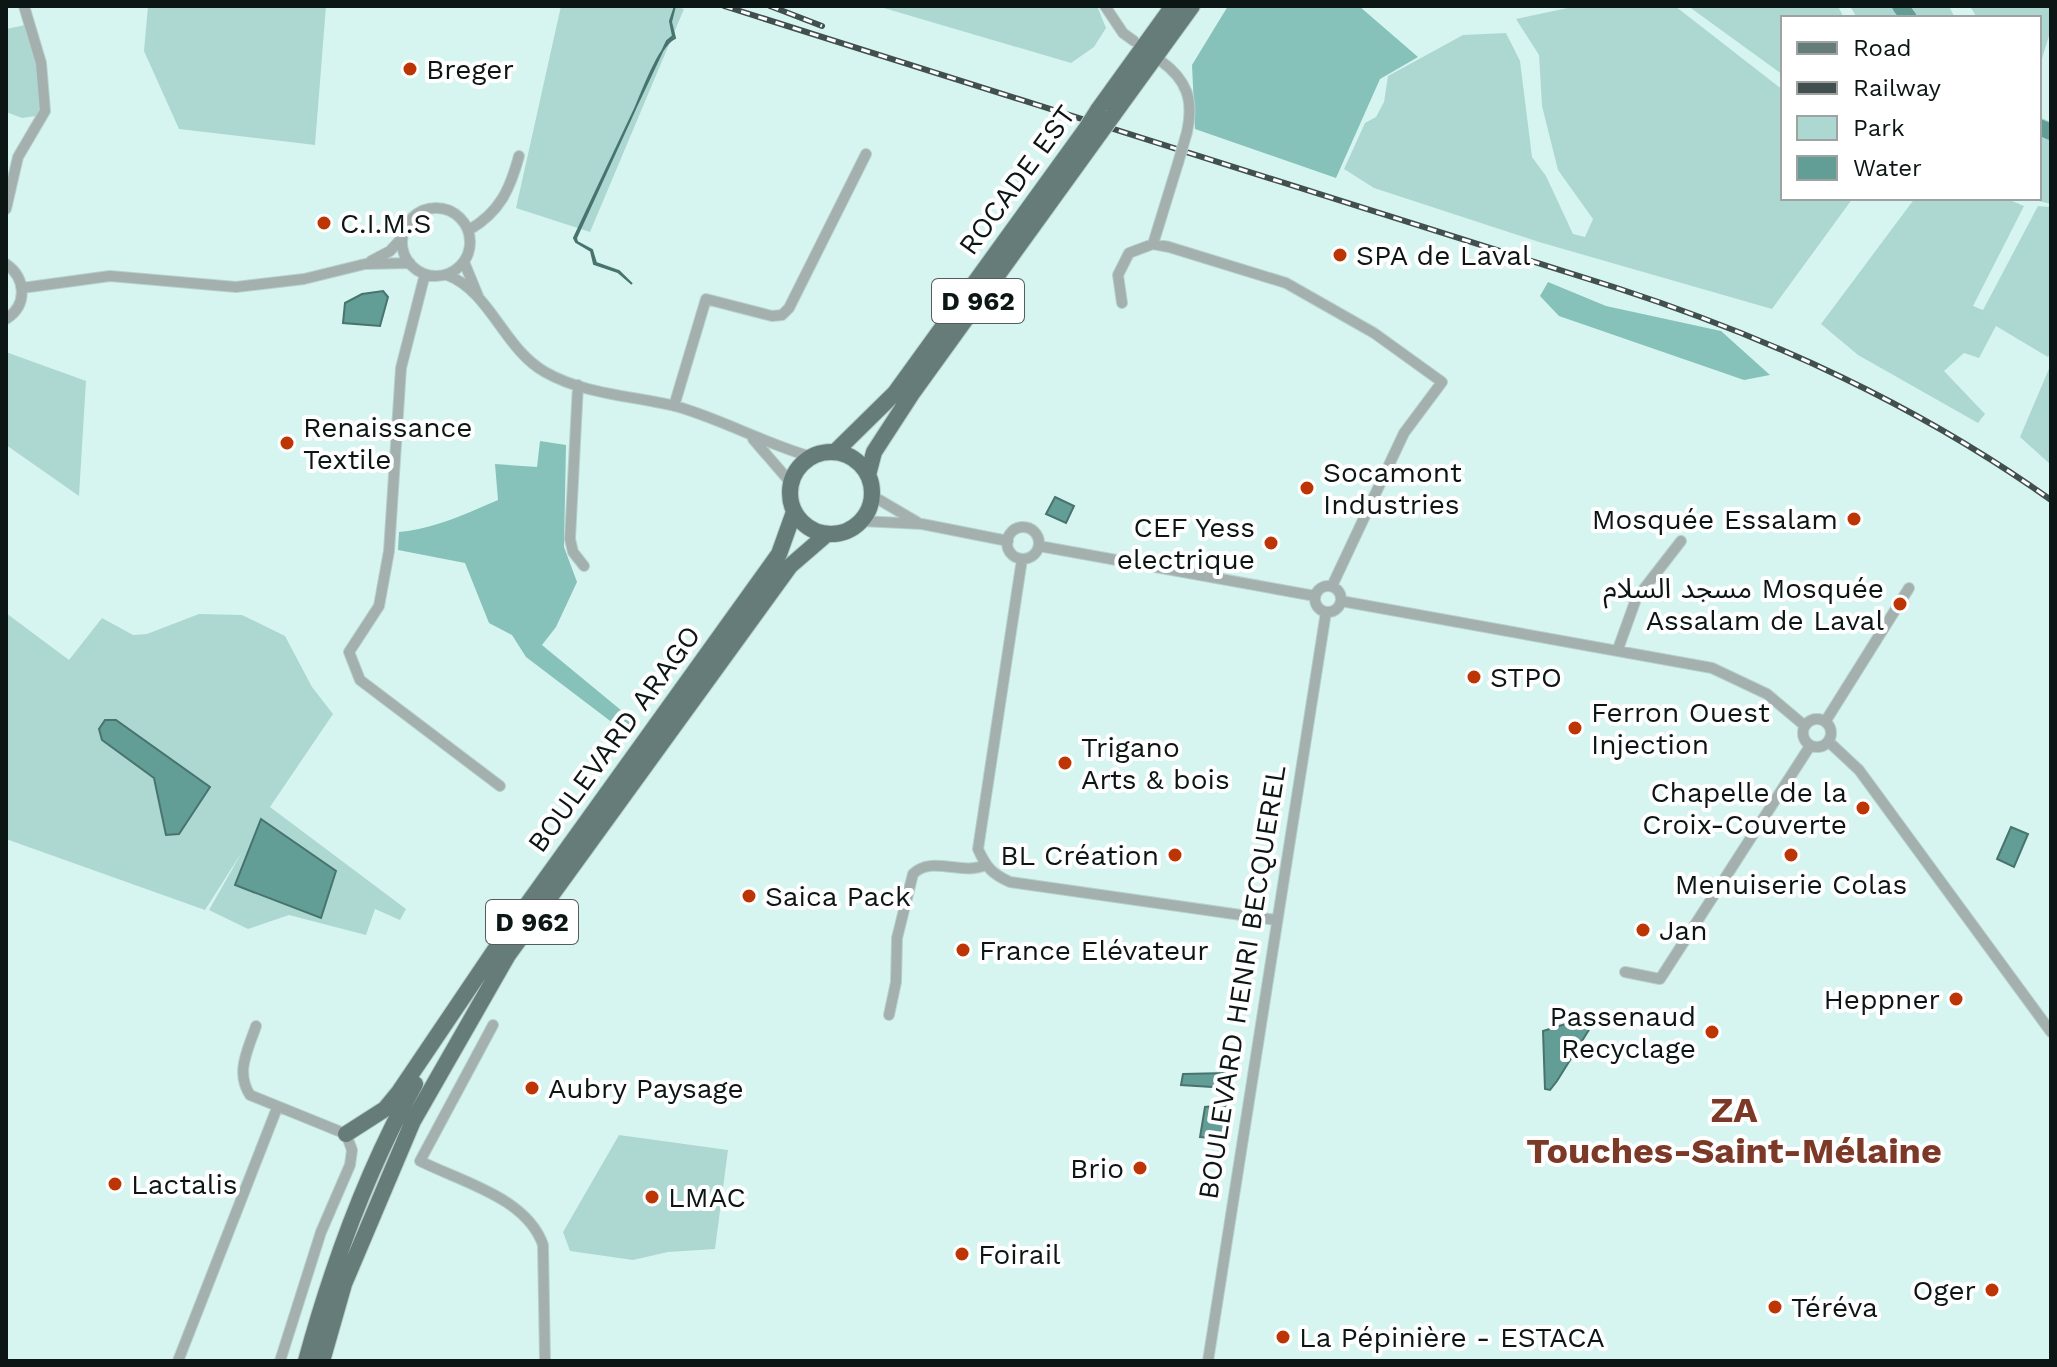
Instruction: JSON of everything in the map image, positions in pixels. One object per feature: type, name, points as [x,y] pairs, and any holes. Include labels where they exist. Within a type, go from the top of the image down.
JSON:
[{"type":"main road","name":"ROCADE EST","points":[[835,452],[895,393],[1093,131],[1173,6]]},
{"type":"main road","name":"ROCADE EST","points":[[1106,112],[1192,6]]},
{"type":"main road","name":"D 962","points":[[868,475],[874,452],[913,392],[1093,131]]},
{"type":"main road","points":[[835,452],[849,456],[868,475],[871,495],[861,521],[840,533],[827,534],[802,523],[794,512],[791,483],[798,468],[812,457],[835,452]]},
{"type":"main road","name":"BOULEVARD ARAGO","points":[[467,992],[779,554],[794,512]]},
{"type":"main road","name":"D 962","points":[[322,1361],[344,1284],[413,1121],[508,955],[790,566],[827,534]]},
{"type":"main road","name":"D 962","points":[[306,1361],[329,1278],[399,1114],[467,992]]},
{"type":"main road","points":[[346,1134],[385,1109],[467,992]]},
{"type":"street","points":[[6,209],[18,157],[45,111],[41,63],[24,6]]},
{"type":"street","points":[[1105,6],[1123,33],[1134,41]]},
{"type":"street","points":[[1153,244],[1191,111],[1187,86],[1180,75],[1161,61]]},
{"type":"street","points":[[674,406],[706,299],[772,316],[782,315],[789,308],[866,154]]},
{"type":"street","points":[[469,230],[486,220],[510,190],[519,156]]},
{"type":"street","points":[[365,264],[390,251],[416,214],[436,207],[456,213],[469,230],[469,252],[464,262],[447,275]]},
{"type":"street","points":[[402,238],[410,263],[425,274],[447,275],[460,280],[481,302],[516,351],[545,373],[578,385],[674,406],[716,419],[749,435],[812,457]]},
{"type":"street","points":[[1122,303],[1118,275],[1121,263],[1129,253],[1153,244],[1235,265],[1286,283],[1374,333],[1442,382],[1404,433],[1332,586]]},
{"type":"street","points":[[464,262],[481,302]]},
{"type":"street","points":[[22,288],[110,276],[236,287],[304,279],[365,264],[410,263]]},
{"type":"street","points":[[6,264],[18,275],[22,288],[18,307],[6,319]]},
{"type":"street","points":[[425,274],[401,368],[389,551],[379,606],[349,652],[360,680],[500,786]]},
{"type":"street","points":[[578,385],[570,539],[573,552],[584,566]]},
{"type":"street","points":[[749,435],[791,483]]},
{"type":"street","points":[[871,495],[922,524]]},
{"type":"street","points":[[861,521],[922,524],[1008,541]]},
{"type":"street","points":[[1025,528],[1037,536],[1039,546],[1035,555],[1022,559],[1010,551],[1008,541],[1015,530],[1025,528]]},
{"type":"street","points":[[1618,649],[1636,599],[1681,541]]},
{"type":"street","points":[[1039,546],[1315,596]]},
{"type":"street","points":[[1022,559],[978,849],[985,865],[994,875],[1010,882],[1276,920]]},
{"type":"street","points":[[1323,586],[1332,586],[1338,590],[1341,601],[1334,611],[1326,612],[1316,604],[1315,596],[1323,586]]},
{"type":"street","points":[[1825,722],[1909,588]]},
{"type":"street","points":[[1341,601],[1680,660],[1736,677],[1767,694],[1805,726]]},
{"type":"street","name":"BOULEVARD HENRI BECQUEREL","points":[[1208,1361],[1326,612]]},
{"type":"street","points":[[1817,719],[1825,722],[1832,733],[1829,742],[1822,747],[1810,746],[1803,735],[1805,726],[1817,719]]},
{"type":"street","points":[[1829,742],[1859,770],[2051,1032]]},
{"type":"street","points":[[1625,972],[1660,979],[1810,746]]},
{"type":"street","points":[[889,1015],[897,938],[913,874],[927,866],[970,868],[985,865]]},
{"type":"street","points":[[493,1025],[420,1161],[517,1208],[538,1230],[543,1245],[545,1361]]},
{"type":"street","points":[[256,1026],[243,1062],[244,1085],[250,1095],[346,1134],[352,1150],[350,1165],[321,1232],[280,1361]]},
{"type":"street","points":[[178,1361],[277,1108]]},
{"type":"green space","points":[[148,6],[326,6],[315,145],[179,129],[144,51]]},
{"type":"green space","points":[[561,6],[673,6],[684,9],[590,232],[516,208]]},
{"type":"green space","points":[[877,6],[1097,6],[1106,28],[1094,47],[1071,63]]},
{"type":"green space","points":[[1577,6],[1675,6],[1781,88],[1781,200],[1852,200],[1772,309],[1539,242],[1374,188],[1344,169],[1365,123],[1376,117],[1384,102],[1388,76],[1463,35],[1506,33],[1520,61],[1532,157],[1546,176],[1573,234],[1585,237],[1593,219],[1558,170],[1542,106],[1539,55],[1516,19]]},
{"type":"green space","points":[[1688,6],[1838,6],[1843,16],[1781,16],[1781,74]]},
{"type":"green space","points":[[1850,6],[1949,6],[1954,16],[1856,16]]},
{"type":"green space","points":[[1970,6],[2051,6],[2051,29],[2041,62],[2041,16],[1976,16]]},
{"type":"green space","points":[[30,24],[43,115],[22,118],[6,112],[6,29]]},
{"type":"green space","points":[[2041,118],[2051,122],[2051,204],[2034,200],[2041,200]]},
{"type":"green space","points":[[1914,200],[2010,200],[2024,206],[1973,306],[1983,310],[2038,206],[2051,207],[2051,352],[2048,357],[1996,326],[1979,358],[1964,353],[1944,371],[1985,414],[1978,423],[1858,355],[1821,324]]},
{"type":"green space","points":[[6,352],[86,381],[79,496],[6,445]]},
{"type":"green space","points":[[2051,364],[2051,465],[2020,437]]},
{"type":"green space","points":[[6,613],[69,660],[102,618],[133,635],[147,634],[199,614],[242,615],[285,636],[312,687],[333,714],[270,807],[406,909],[400,920],[375,909],[366,935],[289,915],[248,929],[209,910],[242,852],[205,910],[6,839]]},
{"type":"green space","name":"LMAC","points":[[619,1135],[728,1150],[715,1249],[668,1252],[633,1260],[570,1251],[563,1232]]},
{"type":"shaded area","points":[[1228,6],[1359,6],[1418,57],[1380,79],[1336,178],[1195,129],[1192,65]]},
{"type":"shaded area","points":[[1548,282],[1606,306],[1721,331],[1770,375],[1744,380],[1559,316],[1540,296]]},
{"type":"shaded area","points":[[540,441],[566,445],[564,547],[577,582],[556,627],[542,645],[639,725],[630,736],[526,657],[512,635],[489,623],[465,563],[398,550],[399,532],[437,524],[498,500],[495,464],[537,467]]},
{"type":"water","points":[[675,6],[671,22],[675,38],[662,51],[673,36],[670,21]]},
{"type":"water","points":[[662,51],[636,107],[652,69]]},
{"type":"water","points":[[636,107],[576,238],[577,242],[592,250],[596,263],[619,271],[632,284],[618,272],[594,264],[591,251],[576,242],[574,238]]},
{"type":"water","points":[[383,291],[388,297],[380,326],[343,323],[345,303],[362,294]]},
{"type":"water","points":[[1055,497],[1074,506],[1066,523],[1046,514]]},
{"type":"water","points":[[105,720],[116,720],[210,787],[179,834],[166,835],[154,778],[102,740],[99,729]]},
{"type":"water","points":[[261,819],[336,871],[321,918],[235,885]]},
{"type":"water","points":[[2011,827],[2028,834],[2014,867],[1997,859]]},
{"type":"water","points":[[1588,1017],[1592,1025],[1557,1081],[1550,1090],[1545,1089],[1543,1031]]},
{"type":"water","points":[[1227,1073],[1233,1077],[1232,1086],[1228,1088],[1181,1085],[1183,1074]]},
{"type":"water","points":[[1226,1105],[1230,1114],[1227,1139],[1200,1137],[1205,1107]]},
{"type":"waterway","points":[[1900,6],[1908,16]]},
{"type":"waterway","points":[[2041,128],[2051,132]]},
{"type":"railway","points":[[724,6],[1617,288],[1732,329],[1788,352],[1896,405],[1949,434],[2051,500]]},
{"type":"railway","points":[[770,6],[822,26]]},
{"type":"place","name":"Breger","points":[[410,69]]},
{"type":"place","name":"C.I.M.S","points":[[324,223]]},
{"type":"place","name":"SPA de Laval","points":[[1340,255]]},
{"type":"place","name":"Renaissance Textile","points":[[287,443]]},
{"type":"place","name":"Socamont Industries","points":[[1307,488]]},
{"type":"place","name":"Mosquée Essalam","points":[[1854,519]]},
{"type":"place","name":"CEF Yess electrique","points":[[1271,543]]},
{"type":"place","name":"مسجد السلام Mosquée Assalam de Laval","points":[[1900,604]]},
{"type":"place","name":"STPO","points":[[1474,677]]},
{"type":"place","name":"Ferron Ouest Injection","points":[[1575,728]]},
{"type":"place","name":"Trigano Arts & bois","points":[[1065,763]]},
{"type":"place","name":"Chapelle de la Croix-Couverte","points":[[1863,808]]},
{"type":"place","name":"BL Création","points":[[1175,855]]},
{"type":"place","name":"Menuiserie Colas","points":[[1791,855]]},
{"type":"place","name":"Saica Pack","points":[[749,896]]},
{"type":"place","name":"Jan","points":[[1643,930]]},
{"type":"place","name":"France Elévateur","points":[[963,950]]},
{"type":"place","name":"Heppner","points":[[1956,999]]},
{"type":"place","name":"Passenaud Recyclage","points":[[1712,1032]]},
{"type":"place","name":"Aubry Paysage","points":[[532,1088]]},
{"type":"place","name":"Brio","points":[[1140,1168]]},
{"type":"place","name":"Lactalis","points":[[115,1184]]},
{"type":"place","name":"LMAC","points":[[652,1197]]},
{"type":"place","name":"Foirail","points":[[962,1254]]},
{"type":"place","name":"Oger","points":[[1992,1290]]},
{"type":"place","name":"Téréva","points":[[1775,1307]]},
{"type":"place","name":"La Pépinière - ESTACA","points":[[1283,1337]]},
{"type":"district","name":"ZA Touches-Saint-Mélaine","points":[[1734,1130]]}]
